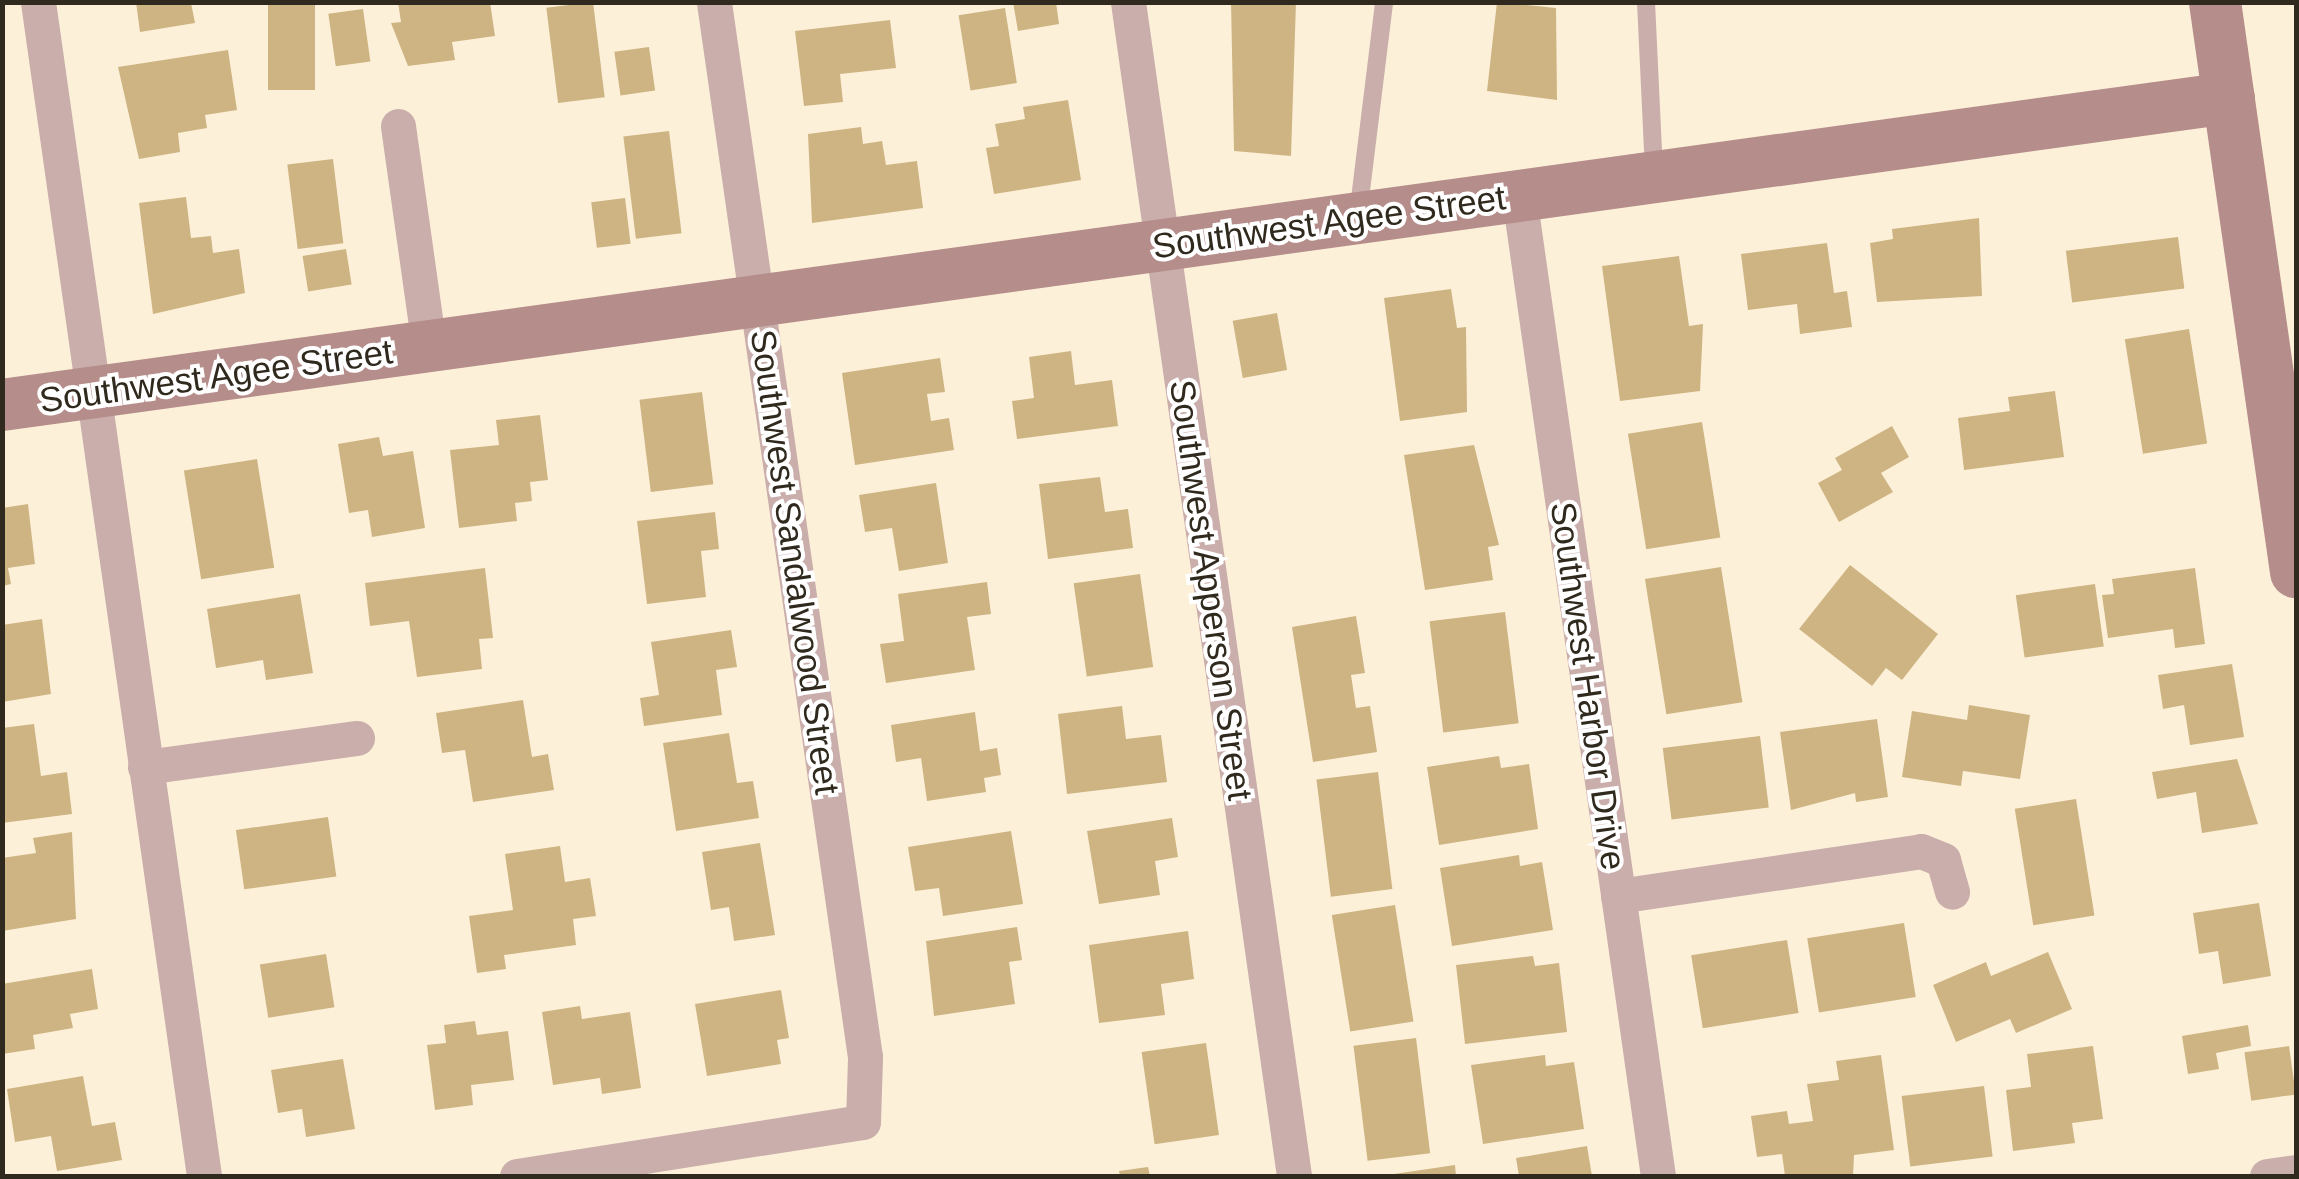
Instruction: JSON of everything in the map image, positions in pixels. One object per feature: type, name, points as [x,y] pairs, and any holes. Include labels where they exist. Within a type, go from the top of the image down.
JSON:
[{"type":"street","points":[[38,2],[204,1176]]},
{"type":"street","name":"Southwest Sandalwood Street","points":[[518,1176],[863,1122],[865,1057],[714,2]]},
{"type":"street","name":"Southwest Apperson Street","points":[[1128,2],[1294,1176]]},
{"type":"street","points":[[2216,2],[2296,572]]},
{"type":"street","name":"Southwest Agee Street","points":[[2,405],[2229,98]]},
{"type":"street","name":"Southwest Agee Street","points":[[398,126],[429,346]]},
{"type":"street","name":"Southwest Harbor Drive","points":[[1520,196],[1658,1176]]},
{"type":"street","points":[[146,766],[357,738]]},
{"type":"street","points":[[1618,896],[1921,851],[1943,860],[1952,892]]},
{"type":"street","points":[[2267,1176],[2296,1172]]},
{"type":"lane","points":[[1358,218],[1384,2]]},
{"type":"lane","points":[[1646,2],[1654,177]]},
{"type":"building","points":[[136,2],[191,3],[195,23],[140,32]]},
{"type":"building","points":[[268,2],[315,2],[315,90],[268,90]]},
{"type":"building","points":[[398,2],[490,2],[495,36],[452,42],[455,60],[408,66],[391,23],[401,22]]},
{"type":"building","points":[[593,2],[605,97],[558,103],[546,8]]},
{"type":"building","points":[[1013,2],[1056,2],[1059,24],[1018,31]]},
{"type":"building","points":[[1231,2],[1296,2],[1291,156],[1234,151]]},
{"type":"building","points":[[1497,2],[1556,8],[1557,100],[1487,91]]},
{"type":"building","points":[[1005,8],[1017,83],[970,90],[959,15]]},
{"type":"building","points":[[363,9],[370,61],[336,66],[328,14]]},
{"type":"building","points":[[890,20],[896,68],[840,74],[843,102],[804,106],[795,31]]},
{"type":"building","points":[[649,47],[655,91],[620,95],[614,52]]},
{"type":"building","points":[[228,50],[237,110],[205,115],[207,128],[178,133],[180,152],[139,159],[118,67]]},
{"type":"building","points":[[1068,100],[1081,180],[994,194],[986,148],[999,146],[995,124],[1025,119],[1023,107]]},
{"type":"building","points":[[861,127],[863,144],[882,141],[886,165],[917,161],[923,208],[812,223],[808,134]]},
{"type":"building","points":[[669,131],[682,233],[636,239],[623,137]]},
{"type":"building","points":[[333,159],[343,243],[298,249],[287,165]]},
{"type":"building","points":[[186,197],[191,238],[211,236],[213,253],[239,249],[245,293],[153,314],[139,203]]},
{"type":"building","points":[[625,198],[631,244],[597,248],[591,202]]},
{"type":"building","points":[[1979,218],[1982,296],[1877,302],[1870,243],[1893,239],[1892,229]]},
{"type":"building","points":[[2178,237],[2184,289],[2072,302],[2066,251]]},
{"type":"building","points":[[1827,243],[1834,293],[1847,291],[1852,327],[1800,334],[1797,304],[1748,310],[1741,254]]},
{"type":"building","points":[[346,249],[352,285],[308,291],[303,256]]},
{"type":"building","points":[[1679,256],[1689,326],[1703,324],[1700,391],[1620,401],[1602,266]]},
{"type":"building","points":[[1451,289],[1457,328],[1466,327],[1467,412],[1400,421],[1384,298]]},
{"type":"building","points":[[1277,313],[1287,370],[1243,378],[1233,321]]},
{"type":"building","points":[[2189,329],[2207,444],[2143,454],[2125,339]]},
{"type":"building","points":[[1071,351],[1075,385],[1112,380],[1118,426],[1017,439],[1012,401],[1034,398],[1029,357]]},
{"type":"building","points":[[940,358],[945,392],[927,394],[931,421],[949,418],[954,450],[855,465],[842,373]]},
{"type":"building","points":[[2055,391],[2064,457],[1964,470],[1958,418],[2010,411],[2008,397]]},
{"type":"building","points":[[702,392],[713,484],[651,492],[639,400]]},
{"type":"building","points":[[540,415],[548,480],[530,482],[532,501],[515,503],[517,521],[459,528],[450,450],[499,445],[496,420]]},
{"type":"building","points":[[1702,422],[1720,538],[1646,549],[1628,434]]},
{"type":"building","points":[[1892,426],[1909,457],[1881,473],[1893,492],[1839,522],[1818,483],[1842,470],[1835,458]]},
{"type":"building","points":[[379,437],[383,456],[413,451],[425,528],[372,537],[368,510],[349,513],[338,444]]},
{"type":"building","points":[[1474,445],[1499,545],[1488,547],[1493,580],[1425,590],[1404,455]]},
{"type":"building","points":[[257,459],[274,568],[201,579],[184,471]]},
{"type":"building","points":[[1100,477],[1105,512],[1128,509],[1133,548],[1048,559],[1039,484]]},
{"type":"building","points":[[936,483],[948,563],[899,571],[892,528],[865,532],[859,495]]},
{"type":"building","points":[[28,504],[35,564],[8,568],[11,584],[2,586],[2,508]]},
{"type":"building","points":[[715,512],[719,549],[701,551],[706,597],[647,604],[637,521]]},
{"type":"building","points":[[1850,565],[1938,634],[1902,680],[1886,668],[1872,686],[1799,629]]},
{"type":"building","points":[[1721,567],[1742,702],[1666,714],[1645,579]]},
{"type":"building","points":[[485,568],[493,638],[479,639],[482,669],[417,677],[409,621],[370,626],[365,583]]},
{"type":"building","points":[[2195,568],[2205,644],[2175,648],[2173,629],[2108,638],[2102,595],[2114,594],[2112,579]]},
{"type":"building","points":[[1140,574],[1153,667],[1087,676],[1074,583]]},
{"type":"building","points":[[987,582],[991,614],[967,617],[975,670],[886,683],[880,644],[904,641],[898,594]]},
{"type":"building","points":[[2095,584],[2104,646],[2025,658],[2016,595]]},
{"type":"building","points":[[300,594],[313,673],[266,680],[263,660],[216,668],[207,609]]},
{"type":"building","points":[[1505,612],[1519,723],[1443,732],[1430,621]]},
{"type":"building","points":[[1356,616],[1365,673],[1351,675],[1356,708],[1370,706],[1377,752],[1313,762],[1292,627]]},
{"type":"building","points":[[42,619],[51,694],[2,702],[2,625]]},
{"type":"building","points":[[731,630],[737,667],[716,670],[722,715],[644,726],[640,698],[659,695],[651,642]]},
{"type":"building","points":[[2232,664],[2244,737],[2190,745],[2184,705],[2163,709],[2158,675]]},
{"type":"building","points":[[523,700],[532,757],[548,754],[554,790],[473,802],[465,750],[442,753],[436,713]]},
{"type":"building","points":[[1969,705],[2030,715],[2020,779],[1963,771],[1961,786],[1902,777],[1912,711],[1967,720]]},
{"type":"building","points":[[1122,706],[1126,739],[1161,735],[1167,782],[1067,794],[1058,714]]},
{"type":"building","points":[[975,712],[980,751],[997,748],[1001,775],[984,778],[986,792],[927,801],[921,758],[896,762],[891,725]]},
{"type":"building","points":[[1877,719],[1888,797],[1856,802],[1855,793],[1791,810],[1780,732]]},
{"type":"building","points":[[34,724],[41,776],[67,772],[72,814],[2,823],[2,728]]},
{"type":"building","points":[[729,733],[737,783],[753,781],[759,818],[676,831],[663,743]]},
{"type":"building","points":[[1760,736],[1769,807],[1672,819],[1663,748]]},
{"type":"building","points":[[1499,756],[1501,768],[1529,764],[1538,829],[1439,845],[1427,767]]},
{"type":"building","points":[[2237,759],[2258,824],[2202,833],[2196,792],[2157,799],[2152,772]]},
{"type":"building","points":[[1378,772],[1392,889],[1331,897],[1316,780]]},
{"type":"building","points":[[2076,799],[2094,916],[2033,925],[2015,809]]},
{"type":"building","points":[[328,817],[336,876],[244,889],[236,830]]},
{"type":"building","points":[[1172,818],[1178,857],[1155,861],[1160,895],[1099,904],[1087,831]]},
{"type":"building","points":[[1011,831],[1023,904],[943,916],[939,888],[915,891],[908,847]]},
{"type":"building","points":[[72,832],[76,919],[2,931],[2,858],[36,853],[33,838]]},
{"type":"building","points":[[760,843],[775,935],[734,941],[729,907],[711,910],[702,852]]},
{"type":"building","points":[[560,846],[565,882],[590,878],[596,916],[573,919],[576,945],[504,955],[506,969],[477,973],[469,916],[513,910],[505,854]]},
{"type":"building","points":[[1519,855],[1520,866],[1542,862],[1553,930],[1452,946],[1440,868]]},
{"type":"building","points":[[2259,903],[2271,976],[2223,984],[2218,951],[2199,954],[2193,913]]},
{"type":"building","points":[[1395,905],[1413,1022],[1350,1032],[1332,915]]},
{"type":"building","points":[[1904,923],[1916,997],[1819,1012],[1807,938]]},
{"type":"building","points":[[1017,927],[1022,960],[1009,962],[1015,1004],[934,1016],[926,941]]},
{"type":"building","points":[[1188,931],[1194,979],[1161,984],[1165,1015],[1099,1023],[1089,945]]},
{"type":"building","points":[[1787,940],[1799,1013],[1703,1028],[1691,955]]},
{"type":"building","points":[[2048,952],[2072,1009],[2016,1033],[2010,1019],[1956,1042],[1933,985],[1986,962],[1991,976]]},
{"type":"building","points":[[326,954],[334,1007],[268,1018],[260,964]]},
{"type":"building","points":[[1533,956],[1535,966],[1559,963],[1567,1032],[1465,1044],[1456,965]]},
{"type":"building","points":[[92,969],[98,1009],[70,1014],[73,1028],[33,1035],[35,1049],[2,1054],[2,984]]},
{"type":"building","points":[[781,990],[789,1038],[777,1040],[781,1064],[707,1076],[695,1004]]},
{"type":"building","points":[[580,1006],[582,1019],[630,1012],[641,1088],[602,1094],[600,1078],[553,1085],[542,1012]]},
{"type":"building","points":[[475,1021],[477,1035],[508,1031],[514,1080],[471,1085],[473,1105],[435,1110],[427,1045],[446,1043],[444,1025]]},
{"type":"building","points":[[2248,1025],[2251,1046],[2216,1053],[2219,1069],[2188,1074],[2182,1036]]},
{"type":"building","points":[[1416,1038],[1430,1153],[1368,1161],[1353,1046]]},
{"type":"building","points":[[1206,1043],[1219,1135],[1155,1144],[1142,1052]]},
{"type":"building","points":[[2093,1046],[2103,1119],[2072,1123],[2075,1143],[2013,1151],[2006,1090],[2031,1087],[2027,1054]]},
{"type":"building","points":[[2289,1046],[2296,1095],[2251,1101],[2244,1052]]},
{"type":"building","points":[[1545,1055],[1546,1066],[1574,1062],[1584,1129],[1483,1144],[1471,1065]]},
{"type":"building","points":[[1881,1055],[1894,1150],[1854,1155],[1853,1176],[1785,1176],[1782,1154],[1757,1157],[1751,1116],[1787,1111],[1789,1124],[1813,1121],[1807,1084],[1839,1080],[1836,1061]]},
{"type":"building","points":[[343,1059],[355,1129],[306,1137],[302,1109],[278,1113],[271,1070]]},
{"type":"building","points":[[83,1076],[92,1126],[115,1122],[122,1160],[57,1171],[51,1136],[15,1142],[7,1089]]},
{"type":"building","points":[[1984,1086],[1993,1156],[1910,1167],[1902,1096]]},
{"type":"building","points":[[1587,1146],[1592,1176],[1519,1176],[1516,1158]]},
{"type":"building","points":[[1455,1165],[1456,1176],[1394,1176],[1394,1174]]},
{"type":"building","points":[[1148,1167],[1150,1176],[1120,1176],[1119,1171]]}]
